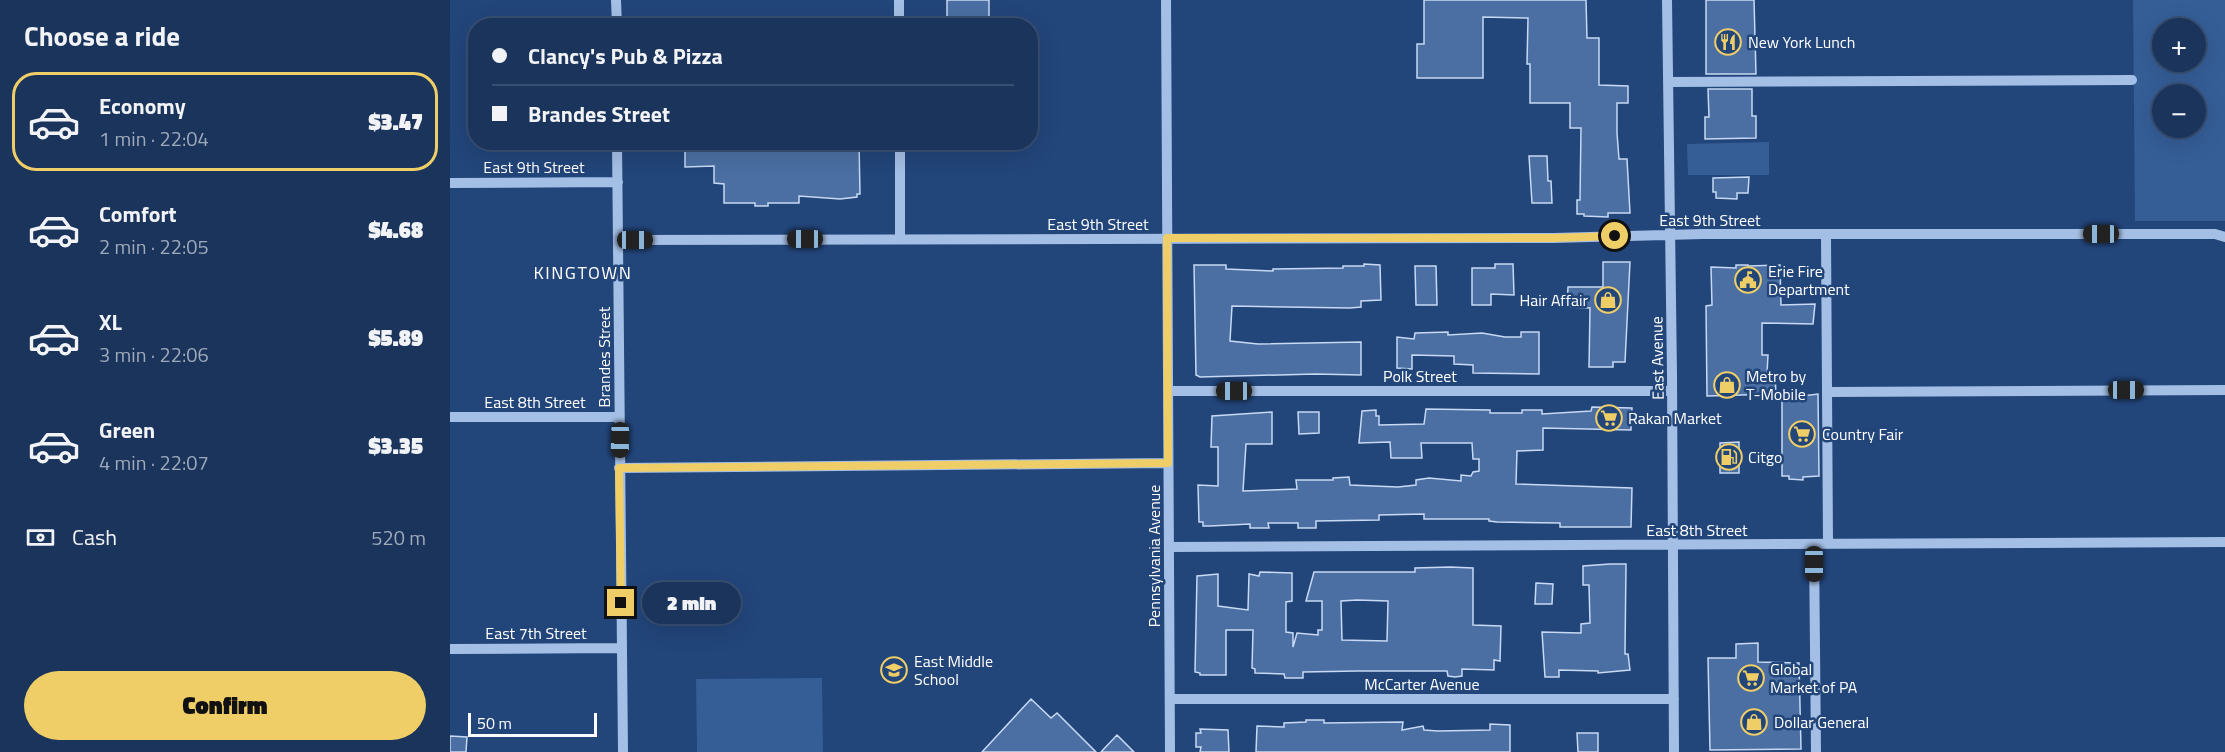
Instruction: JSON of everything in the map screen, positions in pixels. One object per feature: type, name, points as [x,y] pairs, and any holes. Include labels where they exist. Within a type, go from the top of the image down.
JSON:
[{"type":"street","points":[[616,0],[617,18]]},
{"type":"street","points":[[899,0],[899,18]]},
{"type":"street","name":"Pennsylvania Avenue","points":[[1166,0],[1170,752]]},
{"type":"street","name":"East Avenue","points":[[1667,0],[1674,752]]},
{"type":"street","points":[[1668,82],[2132,80]]},
{"type":"street","name":"Brandes Street","points":[[617,150],[622,752]]},
{"type":"street","points":[[900,150],[900,239]]},
{"type":"street","name":"East 9th Street","points":[[450,183],[618,182]]},
{"type":"street","name":"East 9th Street","points":[[618,240],[1553,238],[1670,235],[2216,234],[2225,237]]},
{"type":"street","points":[[1826,235],[1828,544]]},
{"type":"street","points":[[1828,392],[2225,390]]},
{"type":"street","name":"Polk Street","points":[[1168,391],[1672,391]]},
{"type":"street","name":"East 8th Street","points":[[450,417],[619,417]]},
{"type":"street","points":[[619,468],[1168,463]]},
{"type":"street","name":"East 8th Street","points":[[1169,547],[2225,542]]},
{"type":"street","points":[[1814,544],[1816,752]]},
{"type":"street","name":"East 7th Street","points":[[450,649],[622,648]]},
{"type":"street","name":"McCarter Avenue","points":[[1170,699],[1674,699]]},
{"type":"shaded area","points":[[2133,0],[2225,0],[2225,221],[2135,221]]},
{"type":"shaded area","points":[[1769,142],[1769,175],[1688,175],[1687,144]]},
{"type":"shaded area","points":[[822,678],[823,752],[697,752],[696,679]]},
{"type":"building","points":[[947,0],[989,0],[989,18],[947,18]]},
{"type":"building","points":[[1424,0],[1586,0],[1587,38],[1599,38],[1599,85],[1628,86],[1628,103],[1617,103],[1617,133],[1619,159],[1627,159],[1630,213],[1608,213],[1608,217],[1577,214],[1577,200],[1580,200],[1581,128],[1570,128],[1570,103],[1530,103],[1530,64],[1527,64],[1528,18],[1483,17],[1483,78],[1417,78],[1417,44],[1424,44]]},
{"type":"building","points":[[1706,0],[1754,0],[1756,74],[1706,74]]},
{"type":"building","points":[[1708,89],[1752,89],[1752,116],[1756,116],[1756,138],[1705,139],[1705,117],[1709,117]]},
{"type":"building","points":[[685,150],[859,150],[860,194],[857,194],[857,197],[840,199],[799,196],[799,203],[768,203],[768,206],[755,206],[755,203],[724,203],[724,184],[714,183],[714,166],[685,167]]},
{"type":"building","points":[[1529,156],[1547,156],[1552,203],[1532,203]]},
{"type":"building","points":[[1749,177],[1748,193],[1737,193],[1737,199],[1716,198],[1716,192],[1713,192],[1713,178]]},
{"type":"building","points":[[1603,262],[1630,262],[1625,362],[1613,362],[1613,367],[1589,367],[1590,308],[1567,307],[1568,287],[1603,287]]},
{"type":"building","points":[[1364,264],[1380,265],[1381,300],[1361,301],[1361,307],[1350,308],[1232,306],[1230,341],[1258,344],[1361,342],[1361,375],[1200,377],[1196,375],[1194,265],[1226,265],[1226,269],[1273,271],[1273,269],[1343,268],[1343,266],[1364,266]]},
{"type":"building","points":[[1495,264],[1513,264],[1514,295],[1491,294],[1491,305],[1472,305],[1472,268],[1495,268]]},
{"type":"building","points":[[1736,265],[1780,265],[1781,305],[1815,304],[1813,324],[1762,323],[1762,355],[1768,355],[1767,374],[1775,374],[1776,394],[1707,396],[1706,306],[1712,305],[1711,267],[1736,268]]},
{"type":"building","points":[[1415,266],[1436,266],[1437,305],[1416,305]]},
{"type":"building","points":[[1448,332],[1448,335],[1482,333],[1521,337],[1521,332],[1539,332],[1539,374],[1473,373],[1473,365],[1454,364],[1454,356],[1412,355],[1412,369],[1397,368],[1397,337],[1414,339],[1415,333]]},
{"type":"building","points":[[1782,394],[1802,396],[1818,394],[1819,476],[1803,477],[1803,480],[1782,476]]},
{"type":"building","points":[[1592,407],[1632,408],[1631,430],[1543,428],[1543,450],[1517,451],[1516,484],[1632,488],[1631,527],[1560,527],[1560,523],[1497,522],[1489,521],[1489,519],[1424,519],[1424,514],[1379,515],[1379,520],[1316,521],[1316,528],[1298,528],[1298,523],[1268,523],[1269,528],[1250,528],[1250,524],[1203,526],[1203,522],[1199,522],[1198,485],[1218,486],[1218,447],[1211,447],[1212,416],[1272,412],[1272,444],[1246,444],[1243,491],[1297,489],[1296,480],[1333,480],[1333,478],[1349,477],[1350,485],[1398,487],[1416,485],[1416,480],[1429,478],[1461,481],[1461,475],[1471,476],[1473,472],[1479,471],[1479,459],[1473,459],[1472,443],[1421,443],[1422,458],[1391,458],[1390,442],[1359,443],[1362,411],[1376,410],[1379,425],[1424,424],[1426,409],[1490,410],[1490,413],[1522,413],[1522,410],[1542,410],[1542,414],[1591,411]]},
{"type":"building","points":[[1298,412],[1319,412],[1319,433],[1299,434]]},
{"type":"building","points":[[1739,442],[1739,473],[1720,473],[1720,443]]},
{"type":"building","points":[[1626,564],[1625,654],[1628,654],[1630,670],[1598,673],[1598,671],[1559,670],[1559,677],[1545,677],[1542,632],[1581,633],[1581,624],[1590,623],[1589,585],[1583,585],[1583,566]]},
{"type":"building","points":[[1415,568],[1473,568],[1473,625],[1501,626],[1500,661],[1494,660],[1494,670],[1462,669],[1462,676],[1455,677],[1448,676],[1447,671],[1358,671],[1303,672],[1303,678],[1285,678],[1284,674],[1255,673],[1255,669],[1252,668],[1253,630],[1226,630],[1226,675],[1200,675],[1195,672],[1197,576],[1218,574],[1218,606],[1248,610],[1249,574],[1259,576],[1260,572],[1292,573],[1292,601],[1286,602],[1286,632],[1293,633],[1293,647],[1297,633],[1318,635],[1318,630],[1322,630],[1322,601],[1306,601],[1314,572],[1415,572]],"holes":[[[1341,601],[1388,601],[1387,641],[1342,640]]]},
{"type":"building","points":[[1536,583],[1553,584],[1552,604],[1535,604]]},
{"type":"building","points":[[1758,643],[1758,662],[1799,663],[1801,749],[1710,750],[1708,658],[1736,658],[1736,644]]},
{"type":"building","points":[[1031,699],[1051,718],[1057,713],[1096,752],[982,752]]},
{"type":"building","points":[[1306,720],[1324,720],[1324,723],[1403,722],[1402,730],[1423,726],[1424,730],[1438,731],[1490,730],[1490,724],[1510,725],[1510,752],[1256,752],[1257,726],[1284,727],[1284,723],[1306,722]]},
{"type":"building","points":[[1200,729],[1228,730],[1229,752],[1200,752],[1201,747],[1196,747],[1196,733],[1201,733]]},
{"type":"building","points":[[1577,733],[1598,733],[1598,752],[1578,752]]},
{"type":"building","points":[[1117,735],[1134,752],[1101,752]]},
{"type":"building","points":[[450,736],[467,737],[466,752],[450,752]]},
{"type":"place","name":"New York Lunch","points":[[1728,42]]},
{"type":"place","name":"Erie Fire Department","points":[[1748,280]]},
{"type":"place","name":"Hair Affair","points":[[1608,300]]},
{"type":"place","name":"Metro by T-Mobile","points":[[1727,385]]},
{"type":"place","name":"Rakan Market","points":[[1609,418]]},
{"type":"place","name":"Country Fair","points":[[1802,434]]},
{"type":"place","name":"Citgo","points":[[1729,457]]},
{"type":"place","name":"East Middle School","points":[[894,670]]},
{"type":"place","name":"Global Market of PA","points":[[1751,678]]},
{"type":"place","name":"Dollar General","points":[[1754,722]]},
{"type":"district","name":"KINGTOWN","points":[[583,272]]},
{"type":"route","points":[[621,603],[619,468],[1168,463],[1167,238],[1615,236]]}]
